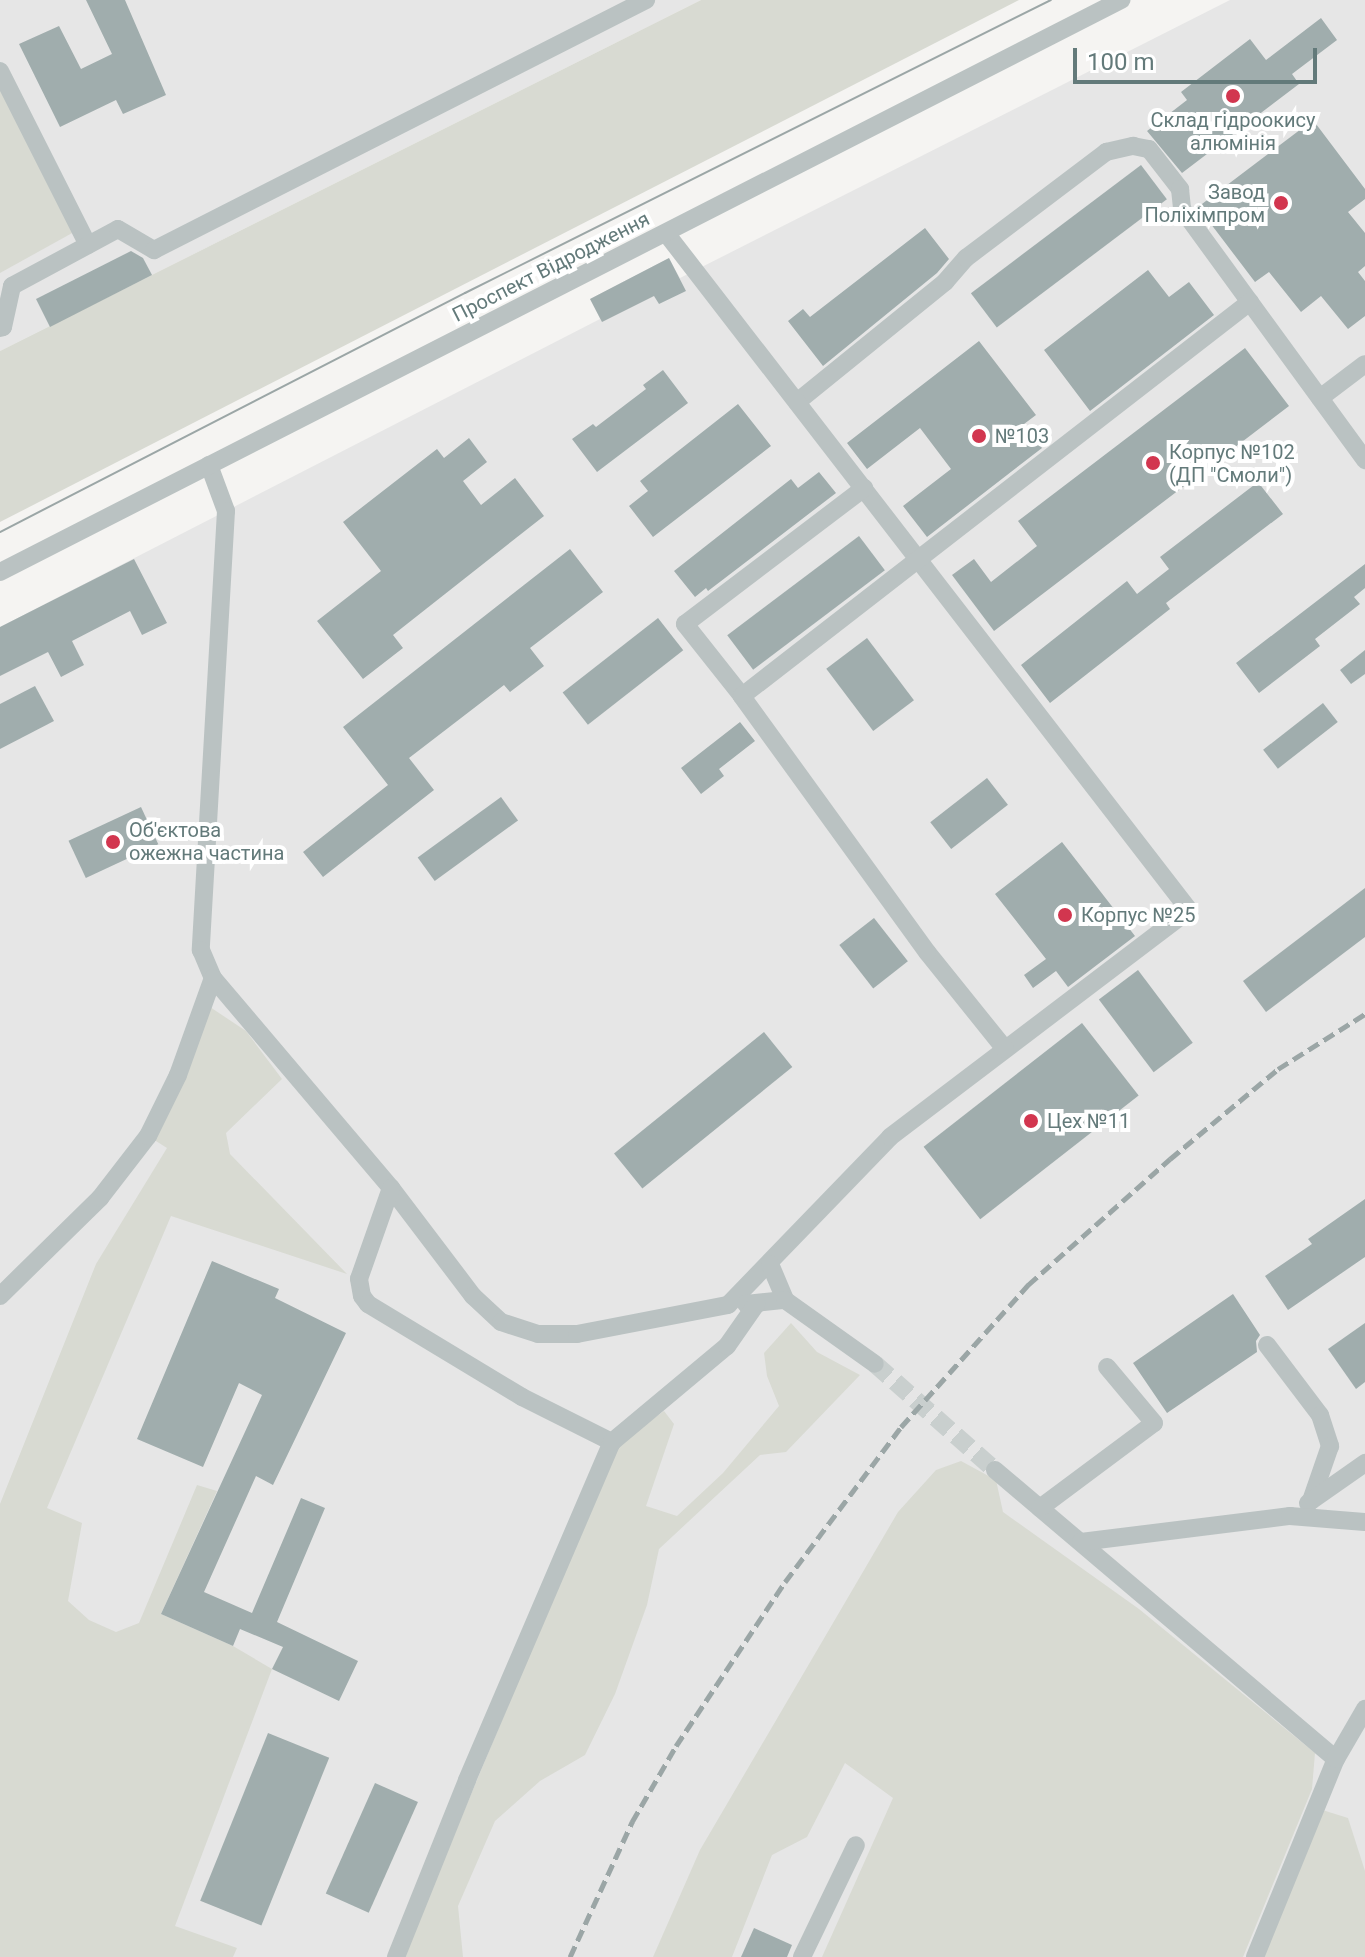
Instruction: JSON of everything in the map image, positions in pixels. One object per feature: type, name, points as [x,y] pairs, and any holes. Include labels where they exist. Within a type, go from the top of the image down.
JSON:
[{"type":"street","points":[[0,328],[3,327],[12,286],[118,229],[154,250],[646,0]]},
{"type":"street","name":"Проспект Відродження","points":[[0,572],[1121,0]]},
{"type":"street","points":[[0,71],[88,245]]},
{"type":"street","points":[[797,402],[945,282],[966,258],[1106,152],[1119,147],[1149,149],[1180,189],[1182,209],[1365,460]]},
{"type":"street","points":[[666,233],[1189,910],[890,1137],[728,1305]]},
{"type":"street","points":[[742,696],[1250,302]]},
{"type":"street","points":[[1320,398],[1365,364]]},
{"type":"street","points":[[209,465],[226,511],[201,950],[213,978],[391,1188],[473,1296],[501,1322],[538,1334],[577,1334],[728,1305],[785,1300]]},
{"type":"street","points":[[864,488],[685,624],[742,696],[927,952],[1005,1049]]},
{"type":"street","points":[[0,1296],[100,1198],[148,1136],[178,1075],[213,978]]},
{"type":"street","points":[[391,1188],[359,1279],[358,1290],[368,1304],[522,1397],[612,1442]]},
{"type":"street","points":[[770,1264],[785,1300],[875,1364]]},
{"type":"street","points":[[396,1957],[467,1780],[612,1442],[727,1346],[757,1303]]},
{"type":"street","points":[[1267,1345],[1320,1415],[1330,1446],[1311,1501]]},
{"type":"street","points":[[1040,1508],[1154,1423],[1107,1367]]},
{"type":"street","points":[[1290,1516],[1365,1463]]},
{"type":"street","points":[[995,1470],[1336,1759]]},
{"type":"street","points":[[1081,1542],[1290,1516],[1365,1522]]},
{"type":"street","points":[[1255,1957],[1336,1759],[1365,1709]]},
{"type":"street","points":[[802,1957],[856,1845]]},
{"type":"shaded area","points":[[0,0],[701,0],[0,351]]},
{"type":"shaded area","points":[[701,0],[1019,0],[0,522],[0,351]]},
{"type":"shaded area","points":[[1230,0],[1365,0],[1365,1957],[0,1957],[0,627],[600,319],[590,299],[669,258],[680,278]]},
{"type":"shaded area","points":[[0,88],[74,232],[0,273]]},
{"type":"shaded area","points":[[204,1003],[246,1031],[282,1079],[226,1133],[230,1154],[347,1274],[171,1216],[47,1508],[82,1523],[68,1601],[89,1620],[116,1632],[139,1623],[197,1485],[217,1491],[161,1614],[233,1646],[272,1669],[175,1926],[237,1948],[233,1957],[0,1957],[0,1504],[96,1264],[167,1148],[148,1136]]},
{"type":"shaded area","points":[[791,1323],[817,1352],[860,1375],[786,1452],[760,1455],[659,1549],[647,1605],[615,1694],[585,1755],[540,1781],[495,1821],[458,1906],[463,1957],[403,1957],[617,1445],[664,1411],[674,1424],[646,1506],[677,1516],[723,1473],[779,1406],[767,1376],[764,1353]]},
{"type":"shaded area","points":[[961,1461],[996,1480],[1003,1512],[1139,1609],[1315,1753],[1312,1789],[1243,1957],[822,1957],[893,1798],[845,1763],[807,1837],[772,1855],[732,1957],[653,1957],[700,1850],[898,1512],[936,1470]]},
{"type":"shaded area","points":[[1316,1808],[1348,1818],[1365,1871],[1365,1957],[1255,1957]]},
{"type":"building","points":[[86,0],[125,0],[166,95],[123,114],[116,100],[60,127],[19,44],[59,26],[81,69],[112,54]]},
{"type":"building","name":"Склад гідроокису алюмінія","points":[[1321,18],[1337,40],[1292,74],[1299,84],[1182,173],[1147,131],[1187,100],[1181,92],[1250,39],[1266,60]]},
{"type":"building","name":"Завод Поліхімпром","points":[[1313,120],[1365,189],[1365,199],[1348,212],[1365,233],[1365,266],[1358,272],[1365,281],[1365,316],[1348,329],[1321,296],[1301,312],[1269,272],[1255,282],[1198,207]]},
{"type":"building","points":[[1141,165],[1167,199],[997,328],[971,293]]},
{"type":"building","points":[[925,228],[949,259],[937,273],[823,366],[788,321],[803,309],[810,317]]},
{"type":"building","points":[[131,251],[143,258],[152,275],[50,327],[36,299]]},
{"type":"building","points":[[669,258],[686,291],[659,304],[654,296],[602,322],[590,299]]},
{"type":"building","points":[[1148,270],[1169,297],[1189,282],[1214,315],[1090,411],[1044,350]]},
{"type":"building","name":"№103","points":[[979,341],[1036,415],[1024,424],[1042,448],[927,537],[903,506],[951,469],[920,428],[867,469],[847,443]]},
{"type":"building","name":"Корпус №102 (ДП \"Смоли\")","points":[[1245,348],[1289,406],[994,631],[952,575],[974,559],[991,582],[1037,546],[1018,521]]},
{"type":"building","points":[[663,370],[688,403],[597,472],[572,439],[593,424],[596,427],[646,389],[643,385]]},
{"type":"building","points":[[738,404],[771,446],[653,537],[629,506],[648,491],[640,481]]},
{"type":"building","points":[[469,438],[487,462],[463,481],[481,505],[515,478],[544,516],[393,635],[403,648],[363,679],[317,621],[381,571],[343,522],[437,449],[444,458]]},
{"type":"building","points":[[819,472],[836,493],[708,591],[706,588],[695,597],[674,571],[791,479],[798,488]]},
{"type":"building","points":[[1258,482],[1283,514],[1166,603],[1170,609],[1050,703],[1021,665],[1127,581],[1137,594],[1169,569],[1160,557]]},
{"type":"building","points":[[859,536],[885,570],[753,670],[727,635]]},
{"type":"building","points":[[570,549],[603,592],[530,648],[544,666],[510,692],[504,685],[409,758],[434,790],[323,877],[303,852],[388,785],[343,727]]},
{"type":"building","points":[[134,559],[167,623],[142,635],[130,611],[72,641],[84,665],[61,677],[48,652],[0,676],[0,627]]},
{"type":"building","points":[[1365,564],[1365,588],[1354,597],[1360,604],[1315,639],[1320,646],[1259,693],[1236,663]]},
{"type":"building","points":[[658,618],[683,650],[588,725],[563,692]]},
{"type":"building","points":[[867,638],[914,700],[873,731],[826,669]]},
{"type":"building","points":[[1365,650],[1365,674],[1351,684],[1340,670]]},
{"type":"building","points":[[35,686],[54,721],[0,749],[0,704]]},
{"type":"building","points":[[1323,703],[1338,722],[1278,769],[1263,750]]},
{"type":"building","points":[[740,722],[755,741],[719,769],[724,776],[701,794],[681,768]]},
{"type":"building","points":[[987,778],[1008,805],[951,849],[930,822]]},
{"type":"building","points":[[501,797],[518,820],[435,881],[418,858]]},
{"type":"building","name":"Об'єктова ожежна частина","points":[[141,807],[158,844],[86,878],[68,841]]},
{"type":"building","name":"Корпус №25","points":[[1062,842],[1135,936],[1068,987],[1056,971],[1033,988],[1024,975],[1046,959],[995,894]]},
{"type":"building","points":[[1365,888],[1365,937],[1266,1012],[1243,981]]},
{"type":"building","points":[[874,918],[908,961],[873,988],[839,945]]},
{"type":"building","points":[[1138,970],[1193,1043],[1154,1072],[1099,999]]},
{"type":"building","name":"Цех №11","points":[[1082,1023],[1139,1095],[980,1219],[924,1147]]},
{"type":"building","points":[[764,1032],[792,1067],[642,1188],[614,1153]]},
{"type":"building","points":[[1365,1199],[1365,1257],[1288,1310],[1265,1276],[1312,1244],[1308,1239]]},
{"type":"building","points":[[212,1261],[279,1289],[275,1298],[346,1333],[273,1485],[256,1476],[204,1592],[252,1613],[301,1498],[325,1508],[277,1622],[358,1661],[339,1701],[272,1669],[283,1647],[240,1629],[233,1646],[161,1614],[262,1395],[239,1383],[203,1467],[137,1439]]},
{"type":"building","points":[[1233,1294],[1260,1335],[1256,1341],[1257,1352],[1167,1413],[1133,1363]]},
{"type":"building","points":[[1365,1323],[1365,1382],[1356,1389],[1328,1349]]},
{"type":"building","points":[[268,1733],[329,1758],[261,1926],[200,1901]]},
{"type":"building","points":[[375,1783],[418,1802],[369,1913],[326,1894]]},
{"type":"building","points":[[754,1928],[792,1945],[787,1957],[741,1957]]},
{"type":"tunnel","points":[[875,1364],[995,1470]]},
{"type":"tram line","points":[[0,532],[465,293],[1051,0]]},
{"type":"railway","points":[[570,1957],[632,1822],[676,1746],[785,1582],[901,1427],[1028,1285],[1170,1159],[1278,1069],[1365,1014]]},
{"type":"place","name":"Склад гідроокису алюмінія","points":[[1233,96]]},
{"type":"place","name":"Завод Поліхімпром","points":[[1281,203]]},
{"type":"place","name":"№103","points":[[979,436]]},
{"type":"place","name":"Корпус №102 (ДП \"Смоли\")","points":[[1153,463]]},
{"type":"place","name":"Об'єктова ожежна частина","points":[[113,842]]},
{"type":"place","name":"Корпус №25","points":[[1065,915]]},
{"type":"place","name":"Цех №11","points":[[1031,1121]]}]
